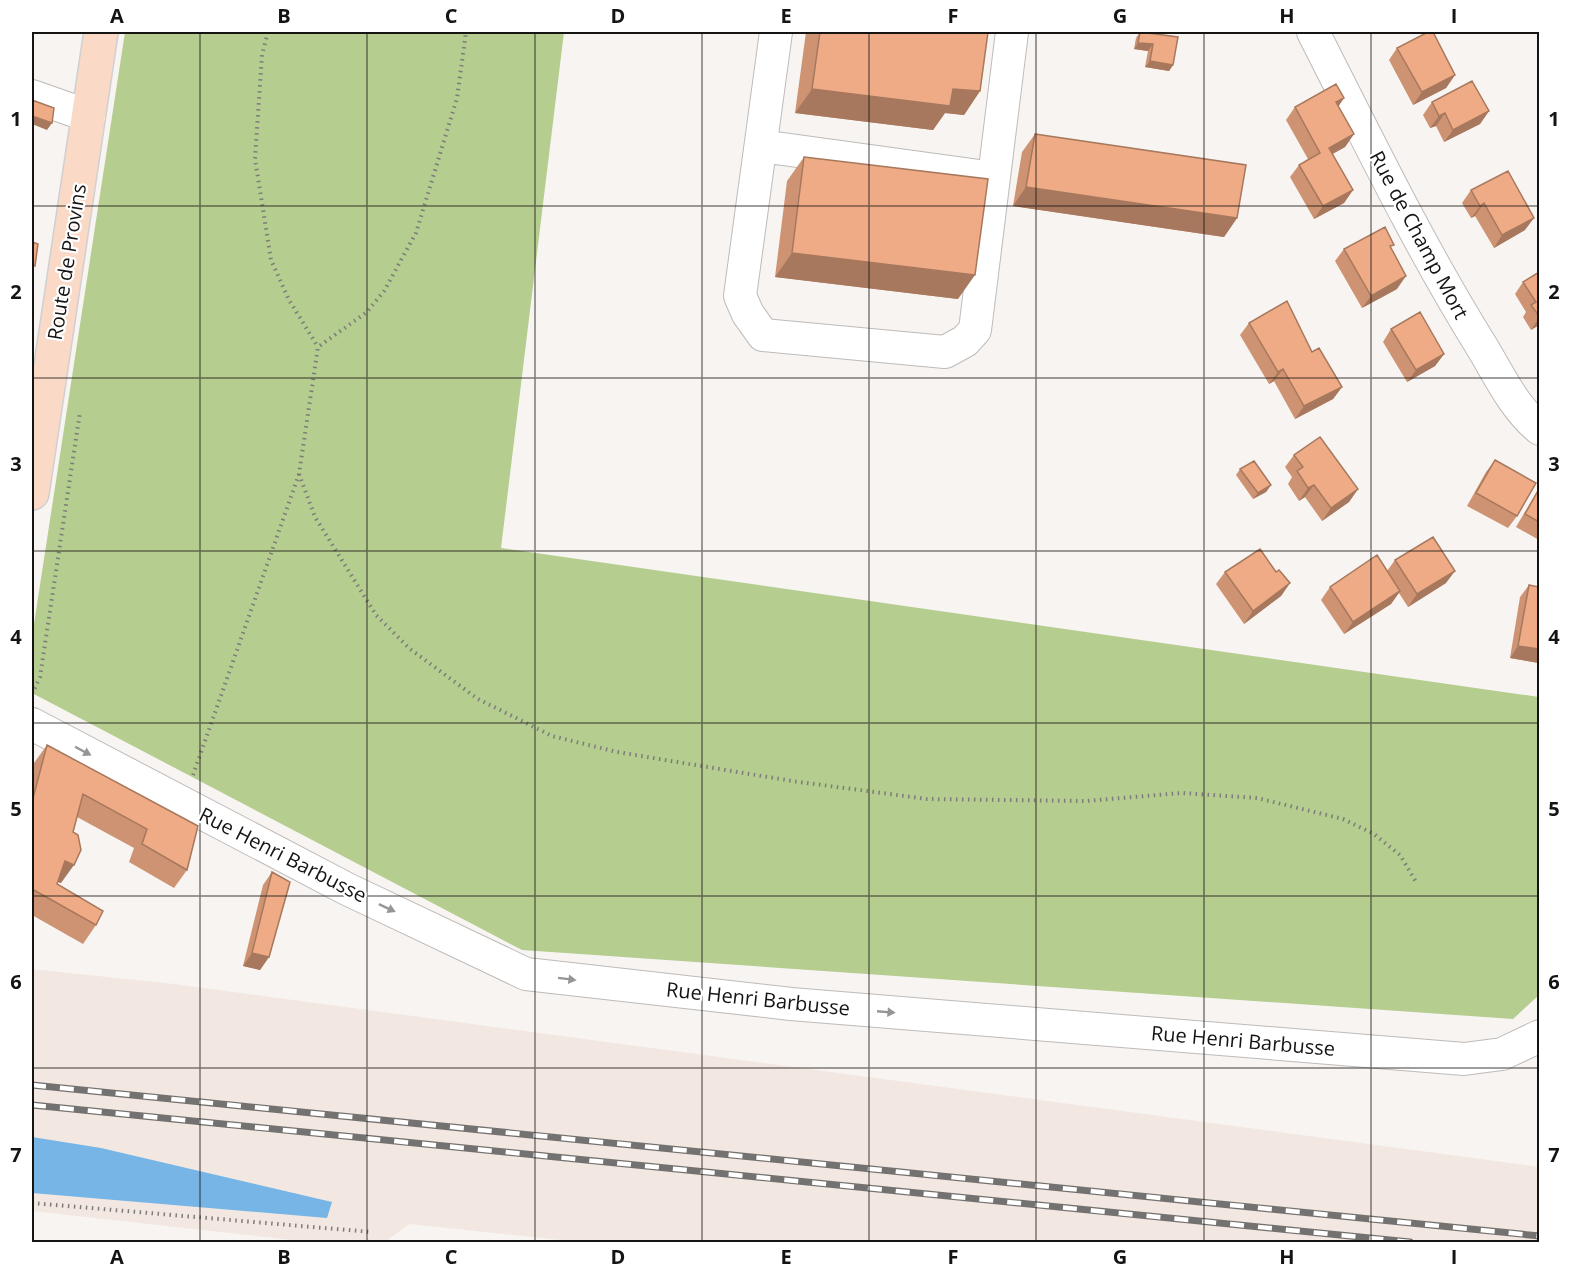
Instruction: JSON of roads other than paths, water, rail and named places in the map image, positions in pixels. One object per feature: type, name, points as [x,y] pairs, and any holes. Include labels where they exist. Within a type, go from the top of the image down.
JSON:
[{"type":"main road","name":"Route de Provins","points":[[32,493],[101,32]]},
{"type":"street","points":[[776,32],[740,296],[748,314],[763,335],[945,352],[965,341],[975,330],[1012,32]]},
{"type":"street","name":"Rue de Champ Mort","points":[[1313,32],[1409,220],[1463,316],[1514,399],[1539,429]]},
{"type":"street","points":[[32,96],[89,116]]},
{"type":"street","points":[[761,146],[994,178]]},
{"type":"street","name":"Rue Henri Barbusse","points":[[32,724],[347,889],[526,974],[791,1004],[1464,1059],[1502,1054],[1539,1036]]},
{"type":"water","points":[[32,1137],[101,1148],[332,1202],[327,1218],[32,1193]]},
{"type":"railway","points":[[32,1085],[1540,1236]]},
{"type":"railway","points":[[32,1105],[1410,1242]]}]
